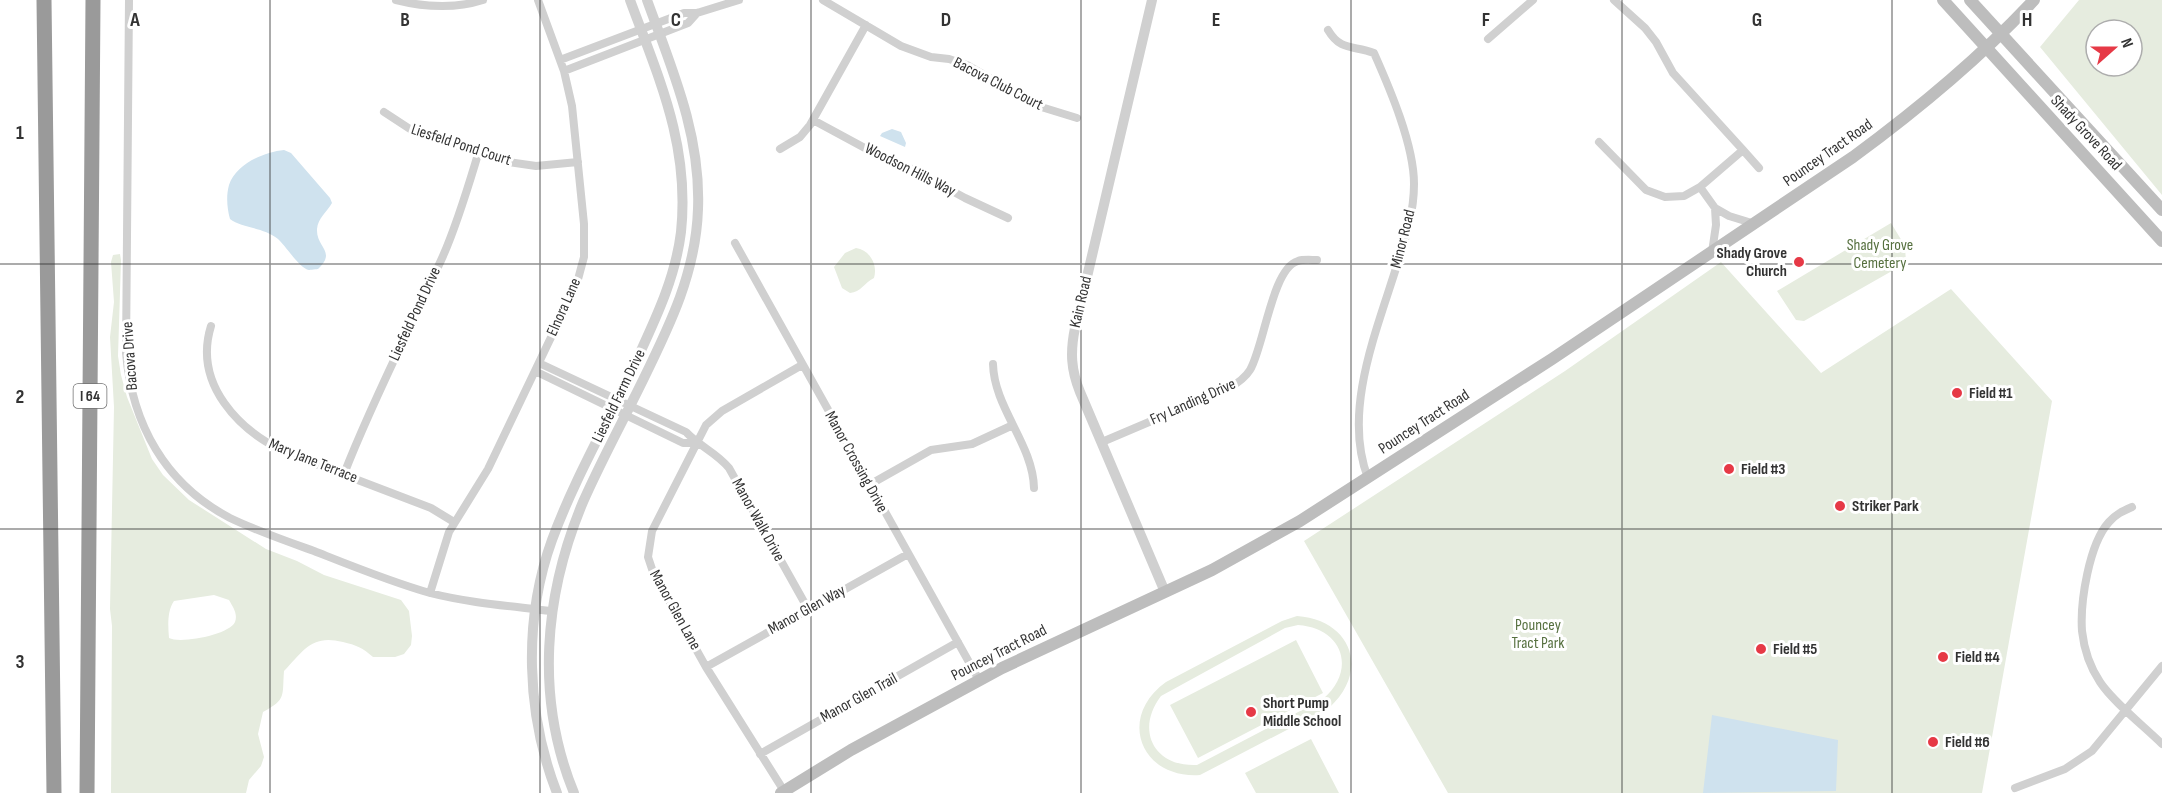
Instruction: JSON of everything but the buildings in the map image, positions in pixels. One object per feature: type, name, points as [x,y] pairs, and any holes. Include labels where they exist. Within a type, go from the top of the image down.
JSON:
[{"type":"highway","name":"I 64","points":[[44,0],[53,793]]},
{"type":"highway","name":"I 64","points":[[87,793],[93,0]]},
{"type":"main road","name":"Shady Grove Road","points":[[1943,0],[2162,241]]},
{"type":"main road","name":"Shady Grove Road","points":[[1970,0],[2162,210]]},
{"type":"main road","name":"Pouncey Tract Road","points":[[783,792],[851,750],[980,680],[1086,627],[1212,570],[1269,539],[1368,478],[1712,253],[1853,157],[1895,126],[1986,47],[2034,0]]},
{"type":"street","name":"Bacova Drive","points":[[129,0],[126,353],[132,394],[150,441],[178,479],[228,517],[430,593],[463,600],[551,611]]},
{"type":"street","points":[[396,0],[431,6],[454,6],[483,0]]},
{"type":"street","name":"Elnora Lane","points":[[430,593],[448,532],[488,469],[577,284],[584,257],[584,224],[571,98],[564,71],[538,0]]},
{"type":"street","name":"Liesfeld Farm Drive","points":[[557,793],[542,744],[535,705],[532,651],[536,609],[545,563],[555,532],[576,483],[661,308],[675,262],[682,218],[682,168],[676,130],[630,0]]},
{"type":"street","name":"Liesfeld Farm Drive","points":[[574,793],[561,755],[550,703],[548,650],[551,611],[564,554],[583,502],[679,304],[694,249],[698,210],[697,168],[693,136],[647,0]]},
{"type":"street","points":[[560,60],[657,30],[688,23],[697,13],[739,0]]},
{"type":"street","name":"Bacova Club Court","points":[[823,0],[901,45],[931,57],[949,59],[967,65],[1038,106],[1077,118]]},
{"type":"street","name":"Kain Road","points":[[1152,0],[1072,344],[1073,375],[1165,592]]},
{"type":"street","points":[[1488,39],[1533,0]]},
{"type":"street","points":[[1614,0],[1645,28],[1656,42],[1673,73],[1760,168]]},
{"type":"street","points":[[780,149],[800,137],[813,120],[866,25]]},
{"type":"street","name":"Minor Road","points":[[1328,30],[1341,45],[1374,53],[1397,111],[1413,175],[1411,215],[1362,387],[1358,444],[1368,478]]},
{"type":"street","points":[[564,71],[643,35]]},
{"type":"street","name":"Liesfeld Pond Court","points":[[384,112],[413,131],[508,162],[536,166],[578,162]]},
{"type":"street","name":"Woodson Hills Way","points":[[813,120],[1008,218]]},
{"type":"street","points":[[1599,142],[1646,190],[1665,196],[1684,196],[1700,187],[1743,150]]},
{"type":"street","name":"Liesfeld Pond Drive","points":[[344,474],[366,418],[456,224],[479,152]]},
{"type":"street","points":[[1700,187],[1715,208],[1729,216],[1755,224]]},
{"type":"street","points":[[1712,253],[1716,225],[1715,208]]},
{"type":"street","name":"Manor Crossing Drive","points":[[735,243],[980,680]]},
{"type":"street","name":"Fry Landing Drive","points":[[1101,442],[1229,388],[1246,377],[1256,359],[1278,283],[1290,266],[1297,261],[1317,260]]},
{"type":"street","name":"Mary Jane Terrace","points":[[211,326],[206,351],[210,374],[223,401],[241,424],[267,444],[431,508],[454,522]]},
{"type":"street","name":"Manor Glen Lane","points":[[783,792],[706,667],[653,572],[648,557],[652,531],[706,425],[713,418],[802,364]]},
{"type":"street","points":[[993,364],[994,381],[1032,470],[1034,488]]},
{"type":"street","name":"Manor Walk Drive","points":[[537,367],[628,411],[683,443],[696,443],[720,458],[729,468],[808,609]]},
{"type":"street","points":[[869,485],[931,450],[972,444],[1013,425]]},
{"type":"street","points":[[2132,507],[2119,513],[2107,524],[2094,550],[2083,600],[2082,631],[2088,659],[2101,684],[2162,744]]},
{"type":"street","name":"Manor Glen Way","points":[[706,667],[908,554]]},
{"type":"street","name":"Manor Glen Trail","points":[[760,754],[958,642]]},
{"type":"street","points":[[2014,788],[2065,769],[2092,751],[2162,666]]},
{"type":"green space","points":[[2079,0],[2162,0],[2162,195],[2040,47]]},
{"type":"green space","name":"Shady Grove Cemetery","points":[[1891,223],[1905,246],[1906,263],[1804,321],[1796,320],[1777,291]]},
{"type":"green space","points":[[856,248],[869,255],[874,263],[875,273],[874,278],[857,291],[850,293],[842,288],[834,267],[845,253]]},
{"type":"green space","points":[[120,254],[121,260],[118,356],[121,375],[127,397],[152,459],[163,475],[189,500],[266,549],[324,575],[401,600],[409,611],[411,645],[404,654],[395,657],[373,657],[352,644],[324,640],[303,650],[284,671],[283,692],[280,700],[263,712],[258,734],[264,757],[261,766],[249,780],[246,793],[111,793],[112,626],[110,609],[114,407],[110,337],[114,302],[111,262],[113,255]],"holes":[[[214,595],[229,600],[236,616],[231,627],[193,639],[169,638],[169,614],[174,601]]]},
{"type":"green space","name":"Striker Park","points":[[1721,262],[1821,373],[1951,289],[2052,401],[1982,793],[1448,793],[1304,541],[1565,371]]},
{"type":"green space","points":[[1297,616],[1316,620],[1331,627],[1342,637],[1349,650],[1351,664],[1349,679],[1342,694],[1329,708],[1200,775],[1179,774],[1162,767],[1150,757],[1142,743],[1139,728],[1142,712],[1151,696],[1166,682],[1282,621]],"holes":[[[1298,625],[1326,634],[1335,642],[1342,664],[1340,676],[1334,688],[1323,699],[1197,765],[1170,760],[1153,744],[1150,721],[1153,709],[1161,696],[1285,628]]]},
{"type":"green space","points":[[1296,640],[1323,693],[1198,758],[1170,705]]},
{"type":"green space","points":[[1311,739],[1339,793],[1256,793],[1245,773]]},
{"type":"water","points":[[892,129],[901,132],[906,143],[905,147],[880,136]]},
{"type":"water","points":[[284,150],[291,153],[332,203],[321,218],[317,229],[319,241],[326,253],[326,258],[318,269],[305,269],[272,235],[230,219],[227,193],[238,171],[260,156]]},
{"type":"water","points":[[1712,715],[1838,740],[1836,791],[1703,793]]},
{"type":"place","name":"Shady Grove Church","points":[[1799,262]]},
{"type":"place","name":"Field #1","points":[[1957,393]]},
{"type":"place","name":"Field #3","points":[[1729,469]]},
{"type":"place","name":"Striker Park","points":[[1840,506]]},
{"type":"place","name":"Field #5","points":[[1761,649]]},
{"type":"place","name":"Field #4","points":[[1943,657]]},
{"type":"place","name":"Short Pump Middle School","points":[[1251,712]]},
{"type":"place","name":"Field #6","points":[[1933,742]]},
{"type":"park label","name":"Pouncey Tract Park","points":[[1538,634]]}]
